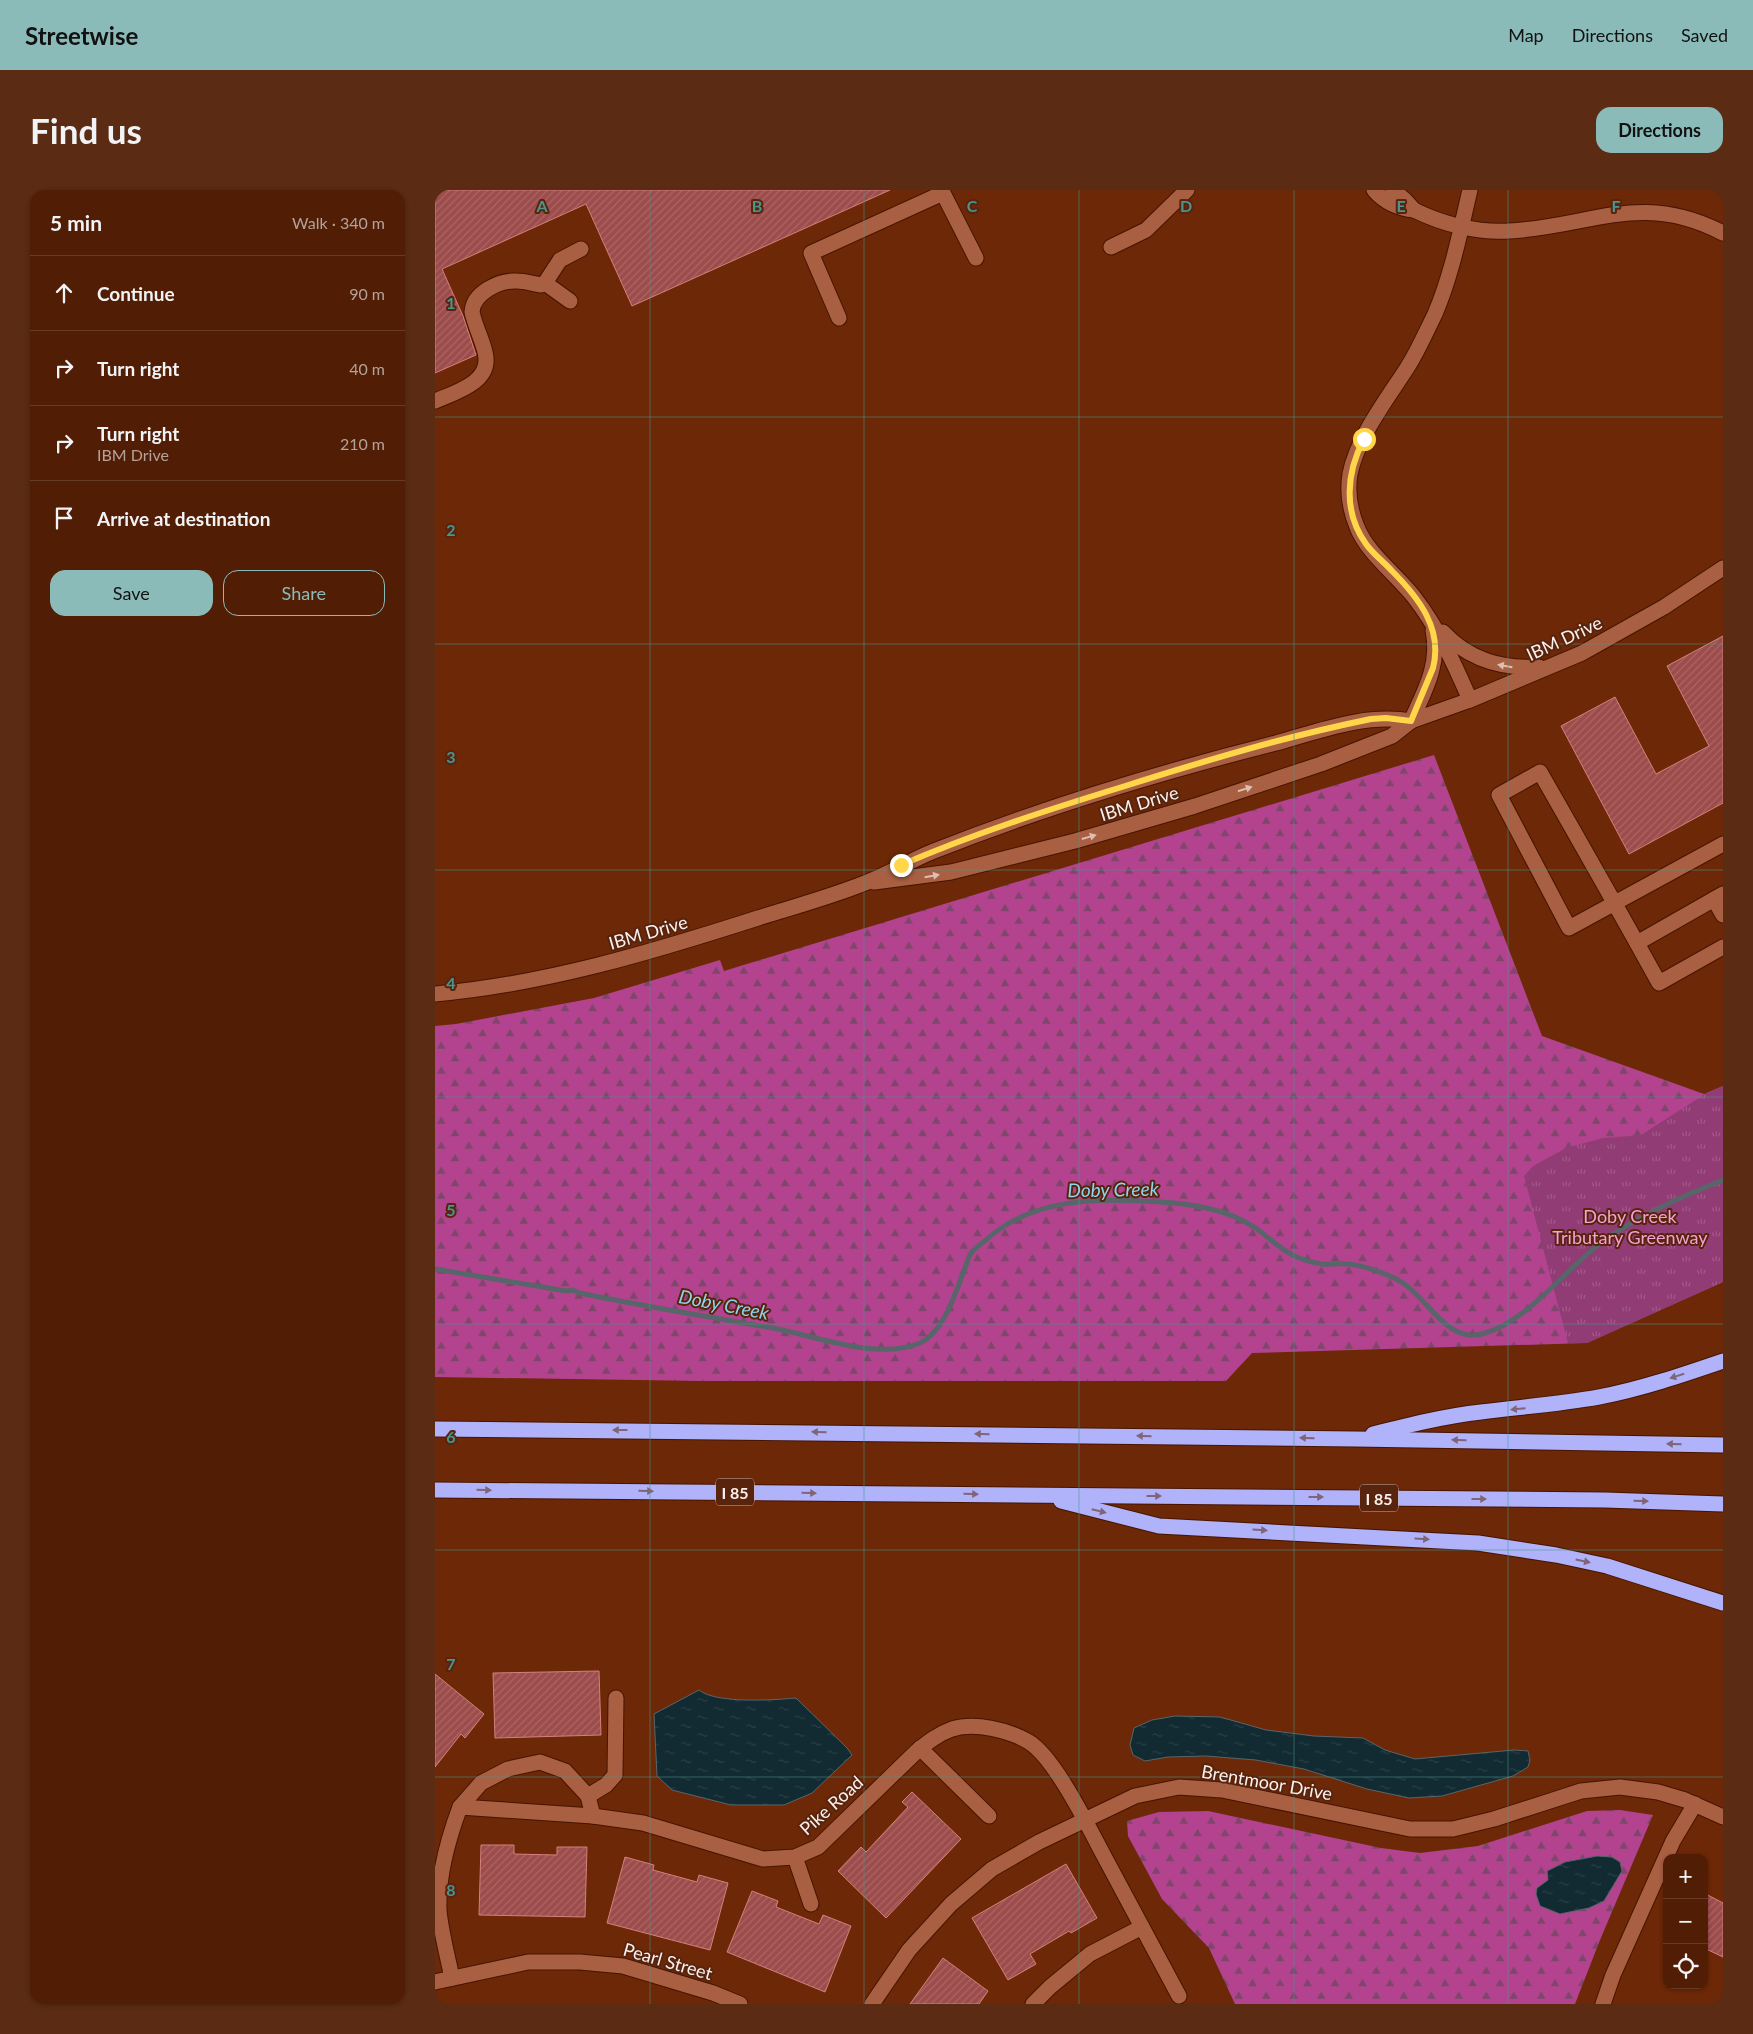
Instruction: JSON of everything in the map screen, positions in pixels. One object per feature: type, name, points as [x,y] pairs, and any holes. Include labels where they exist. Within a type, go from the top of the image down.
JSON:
[{"type":"highway","points":[[1355,1439],[1425,1421],[1601,1397],[1673,1378],[1723,1361]]},
{"type":"highway","points":[[435,1428],[1355,1439],[1723,1446]]},
{"type":"highway","name":"I 85","points":[[435,1490],[1605,1500],[1723,1504]]},
{"type":"highway","points":[[1035,1495],[1159,1526],[1478,1543],[1607,1566],[1723,1602]]},
{"type":"street","points":[[1111,247],[1146,230],[1187,190]]},
{"type":"street","points":[[1375,190],[1382,198],[1396,206],[1414,210],[1441,222],[1490,231],[1510,231],[1607,213],[1648,210],[1690,217],[1723,233]]},
{"type":"street","points":[[1393,190],[1414,210]]},
{"type":"street","points":[[1470,190],[1453,262],[1435,312],[1414,356],[1357,452],[1349,484],[1351,507],[1361,536],[1371,550],[1400,579],[1428,616],[1454,643],[1477,659],[1508,667],[1526,668],[1553,665]]},
{"type":"street","points":[[839,318],[811,253],[943,193],[976,258]]},
{"type":"street","points":[[545,283],[560,260],[581,249]]},
{"type":"street","points":[[435,401],[468,386],[482,375],[485,370],[485,352],[472,312],[472,306],[478,296],[486,290],[511,281],[545,283],[570,301]]},
{"type":"street","name":"IBM Drive","points":[[866,883],[924,877],[1067,844],[1139,823],[1321,764],[1393,736],[1411,721],[1470,700],[1553,665],[1620,633],[1721,575]]},
{"type":"street","points":[[1428,616],[1449,652],[1470,700]]},
{"type":"street","points":[[1411,721],[1430,677],[1435,660],[1434,638],[1428,616]]},
{"type":"street","name":"IBM Drive","points":[[435,994],[467,991],[552,977],[612,962],[866,883],[901,865],[950,845],[1049,809],[1153,777],[1343,725],[1386,718],[1411,721]]},
{"type":"street","points":[[1723,844],[1614,903],[1569,928],[1499,795],[1540,772],[1614,903],[1637,943],[1659,983],[1723,947]]},
{"type":"street","points":[[1637,943],[1719,896],[1723,915]]},
{"type":"street","points":[[588,1796],[606,1785],[615,1775],[616,1698]]},
{"type":"street","name":"Pike Road","points":[[460,1808],[593,1816],[643,1823],[763,1859],[795,1856],[819,1847],[932,1738],[954,1729],[981,1727],[1007,1733],[1030,1743],[1053,1768],[1085,1820],[1179,1996]]},
{"type":"street","points":[[920,1748],[989,1816]]},
{"type":"street","points":[[453,1978],[439,1910],[442,1870],[451,1832],[460,1808],[481,1783],[508,1769],[540,1762],[565,1771],[588,1796],[593,1816]]},
{"type":"street","name":"Brentmoor Drive","points":[[872,2004],[909,1950],[951,1904],[992,1868],[1039,1842],[1135,1796],[1179,1786],[1222,1790],[1410,1828],[1453,1828],[1494,1819],[1581,1791],[1620,1787],[1658,1792],[1695,1804],[1723,1817]]},
{"type":"street","points":[[1603,2004],[1613,1975],[1673,1841],[1695,1804]]},
{"type":"street","points":[[795,1856],[811,1904]]},
{"type":"street","points":[[1033,2004],[1050,1987],[1090,1954],[1142,1926]]},
{"type":"street","name":"Pearl Street","points":[[435,1982],[528,1962],[589,1963],[623,1966],[713,1993],[740,2004]]},
{"type":"green space","points":[[1434,755],[1542,1036],[1704,1094],[1723,1086],[1723,1282],[1587,1343],[1252,1353],[1226,1381],[701,1381],[435,1377],[435,1026],[456,1024],[594,998],[720,960],[724,971]]},
{"type":"green space","name":"Doby Creek Tributary Greenway","points":[[1723,1086],[1723,1282],[1587,1343],[1568,1343],[1524,1176],[1533,1166],[1566,1148],[1603,1138],[1641,1135],[1705,1094]]},
{"type":"green space","points":[[1620,1810],[1653,1815],[1575,2004],[1235,2004],[1209,1948],[1162,1899],[1128,1836],[1127,1821],[1159,1812],[1208,1811],[1381,1848],[1420,1853],[1478,1846],[1587,1811]]},
{"type":"water","points":[[699,1690],[707,1694],[731,1699],[796,1698],[852,1755],[812,1793],[784,1805],[731,1805],[672,1790],[657,1776],[654,1714]]},
{"type":"water","points":[[1175,1716],[1220,1717],[1266,1730],[1314,1736],[1363,1738],[1385,1750],[1415,1759],[1514,1750],[1528,1751],[1530,1760],[1528,1767],[1513,1776],[1442,1796],[1409,1798],[1367,1789],[1304,1769],[1256,1760],[1206,1756],[1168,1757],[1145,1761],[1133,1755],[1130,1745],[1134,1728],[1152,1720]]},
{"type":"water","points":[[1597,1856],[1612,1857],[1620,1862],[1622,1871],[1604,1901],[1589,1908],[1560,1914],[1540,1906],[1536,1894],[1537,1888],[1548,1880],[1547,1871],[1565,1862]]},
{"type":"building","points":[[435,190],[890,190],[632,306],[586,204],[442,269],[463,316],[476,355],[435,373]]},
{"type":"building","points":[[1723,636],[1723,803],[1629,854],[1561,726],[1615,697],[1656,774],[1709,746],[1667,666]]},
{"type":"building","points":[[599,1671],[601,1735],[495,1738],[493,1673]]},
{"type":"building","points":[[435,1674],[484,1714],[465,1738],[461,1734],[435,1767]]},
{"type":"building","points":[[912,1792],[961,1839],[886,1918],[838,1871],[861,1847],[866,1852],[908,1807],[902,1802]]},
{"type":"building","points":[[481,1845],[514,1845],[514,1854],[557,1855],[557,1847],[587,1847],[585,1917],[479,1915]]},
{"type":"building","points":[[625,1857],[654,1865],[653,1870],[697,1882],[699,1875],[728,1883],[710,1950],[607,1923]]},
{"type":"building","points":[[1066,1864],[1097,1918],[1071,1933],[1069,1931],[1030,1954],[1036,1964],[1008,1980],[972,1918]]},
{"type":"building","points":[[752,1891],[778,1901],[776,1907],[819,1924],[823,1915],[851,1926],[825,1992],[727,1952]]},
{"type":"building","points":[[1708,1895],[1723,1903],[1723,1957],[1708,1950]]},
{"type":"building","points":[[943,1958],[988,1991],[979,2004],[910,2004]]},
{"type":"waterway","name":"Doby Creek","points":[[435,1269],[566,1291],[573,1290],[579,1293],[773,1328],[847,1345],[866,1348],[903,1348],[920,1343],[936,1330],[948,1311],[971,1253],[1005,1226],[1025,1215],[1068,1203],[1114,1200],[1160,1202],[1197,1206],[1232,1216],[1254,1227],[1285,1251],[1306,1260],[1322,1264],[1354,1265],[1369,1268],[1391,1277],[1412,1290],[1448,1326],[1470,1335],[1482,1334],[1516,1318],[1532,1306],[1591,1251],[1634,1221],[1693,1192],[1723,1180]]},
{"type":"route","points":[[901,865],[933,851],[1049,809],[1239,752],[1371,719],[1397,718],[1411,721],[1433,668],[1435,660],[1434,638],[1428,616],[1400,579],[1366,544],[1357,528],[1349,498],[1349,484],[1353,463],[1364,439]]}]
